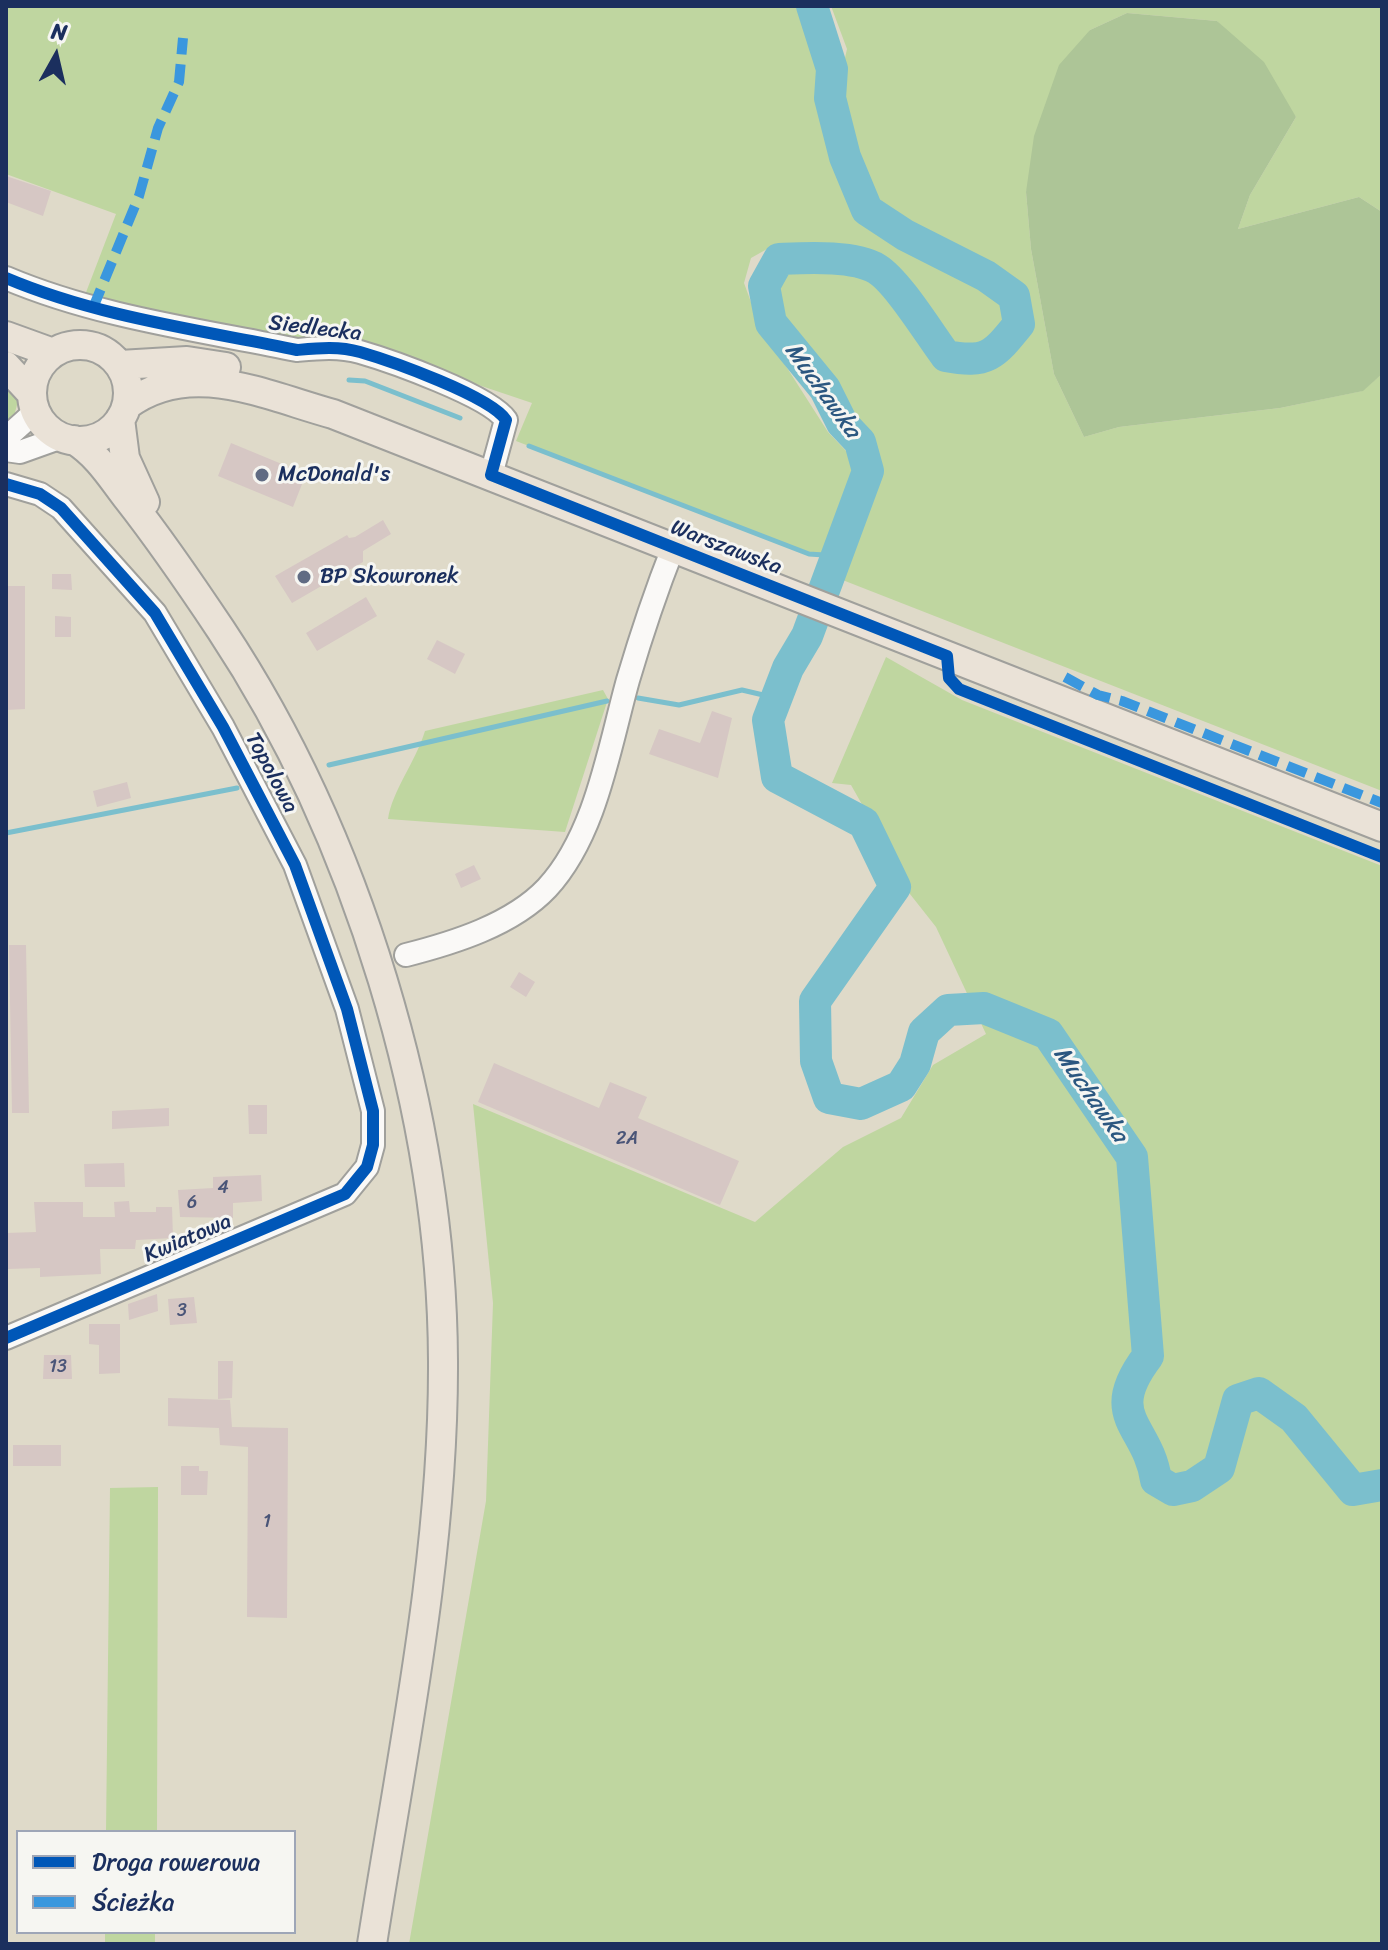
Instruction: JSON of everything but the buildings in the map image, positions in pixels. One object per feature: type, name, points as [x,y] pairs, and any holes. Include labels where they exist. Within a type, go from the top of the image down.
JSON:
[{"type":"main road","points":[[6,336],[53,353]]},
{"type":"main road","points":[[34,402],[39,368],[53,353],[76,345],[93,346],[108,353],[120,365],[128,384],[123,412],[125,458],[173,557]]},
{"type":"main road","name":"Warszawska","points":[[120,365],[187,361],[221,366],[265,378],[333,414]]},
{"type":"main road","points":[[6,366],[34,402],[46,426],[100,461],[173,557],[260,694],[339,858],[393,1015],[427,1185],[441,1308],[440,1456],[425,1600],[372,1944]]},
{"type":"main road","name":"Warszawska","points":[[123,412],[158,385],[188,381],[217,382],[333,414],[1382,827]]},
{"type":"main road","points":[[68,439],[100,436],[123,412]]},
{"type":"street","name":"Siedlecka","points":[[6,278],[75,304],[108,312],[297,350],[327,347],[359,352],[486,401],[506,420],[505,436],[491,475]]},
{"type":"street","points":[[11,447],[34,402]]},
{"type":"street","points":[[11,447],[68,439]]},
{"type":"street","name":"Topolowa","points":[[11,447],[40,494]]},
{"type":"street","name":"Topolowa","points":[[6,484],[40,494],[61,508],[155,613],[188,663],[273,820],[295,865],[358,1043],[374,1122],[370,1158]]},
{"type":"street","points":[[406,955],[466,937],[509,916],[544,891],[559,873],[587,817],[673,548]]},
{"type":"street","name":"Kwiatowa","points":[[6,1338],[345,1194],[363,1176],[370,1158]]},
{"type":"green space","points":[[6,6],[803,6],[826,67],[825,108],[853,206],[892,234],[968,270],[989,285],[1004,301],[1010,321],[987,352],[964,354],[946,348],[894,272],[853,253],[776,244],[751,258],[744,283],[759,324],[828,432],[848,453],[856,477],[832,556],[809,554],[516,441],[532,403],[339,338],[294,339],[85,295],[116,214],[6,174]]},
{"type":"green space","points":[[831,6],[1382,6],[1382,212],[1359,197],[1238,229],[1250,195],[1296,117],[1217,21],[1127,13],[1090,30],[1026,192],[1031,249],[1054,374],[1084,437],[1119,427],[1280,408],[1362,391],[1382,374],[1382,791],[840,579],[866,505],[875,468],[872,452],[850,411],[777,313],[782,269],[821,264],[861,272],[887,294],[939,356],[952,366],[967,370],[1003,361],[1025,325],[1015,292],[1003,279],[873,206],[836,98],[847,49]]},
{"type":"green space","points":[[1127,13],[1217,21],[1264,62],[1296,117],[1250,195],[1238,229],[1359,197],[1382,212],[1382,374],[1363,391],[1280,408],[1119,427],[1084,437],[1054,374],[1031,249],[1026,192],[1034,136],[1059,65],[1090,30]]},
{"type":"green space","points":[[6,381],[18,401],[13,420],[6,426]]},
{"type":"green space","points":[[886,657],[962,700],[1382,866],[1382,1944],[409,1944],[486,1501],[493,1303],[473,1104],[755,1222],[843,1147],[901,1118],[933,1065],[986,1034],[936,927],[880,856],[868,815],[851,785],[832,783]]},
{"type":"green space","points":[[603,690],[608,699],[565,832],[388,819],[394,798],[425,731]]},
{"type":"green space","points":[[158,1487],[157,1830],[106,1830],[110,1488]]},
{"type":"green space","points":[[105,1934],[155,1934],[155,1944],[105,1944]]},
{"type":"waterway","name":"Muchawka","points":[[812,6],[832,69],[830,98],[845,157],[867,210],[905,235],[986,276],[1014,296],[1019,324],[988,355],[971,359],[946,356],[894,285],[877,269],[867,265],[829,258],[779,259],[764,286],[771,323],[825,389],[842,423],[860,442],[868,471],[807,636],[788,668],[768,720],[777,777],[864,823],[895,887],[815,1001],[816,1061],[829,1098],[861,1104],[901,1086],[915,1064],[924,1032],[948,1010],[984,1008],[1048,1034],[1132,1157],[1148,1356],[1128,1394],[1128,1408],[1156,1480],[1173,1490],[1192,1486],[1219,1468],[1238,1400],[1259,1393],[1294,1418],[1353,1490],[1382,1485]]},
{"type":"waterway","points":[[349,380],[365,381],[460,418]]},
{"type":"waterway","points":[[529,446],[809,554],[839,556]]},
{"type":"waterway","points":[[638,698],[679,705],[742,690],[776,698]]},
{"type":"waterway","points":[[329,765],[607,701]]},
{"type":"waterway","points":[[269,780],[280,777]]},
{"type":"waterway","points":[[6,833],[237,788]]},
{"type":"marked path","points":[[93,308],[139,196],[158,128],[179,82],[183,38]]},
{"type":"marked path","points":[[1065,677],[1098,695],[1122,701],[1382,803]]},
{"type":"cycle path","points":[[6,278],[113,313],[297,350],[352,350],[439,380],[481,401],[506,420],[491,475],[947,656],[949,678],[959,689],[1382,857]]},
{"type":"cycle path","points":[[6,484],[40,494],[61,508],[155,613],[223,727],[295,865],[347,1009],[373,1111],[373,1145],[367,1167],[345,1194],[6,1338]]},
{"type":"place","name":"McDonald's","points":[[262,475]]},
{"type":"place","name":"BP Skowronek","points":[[304,577]]}]
